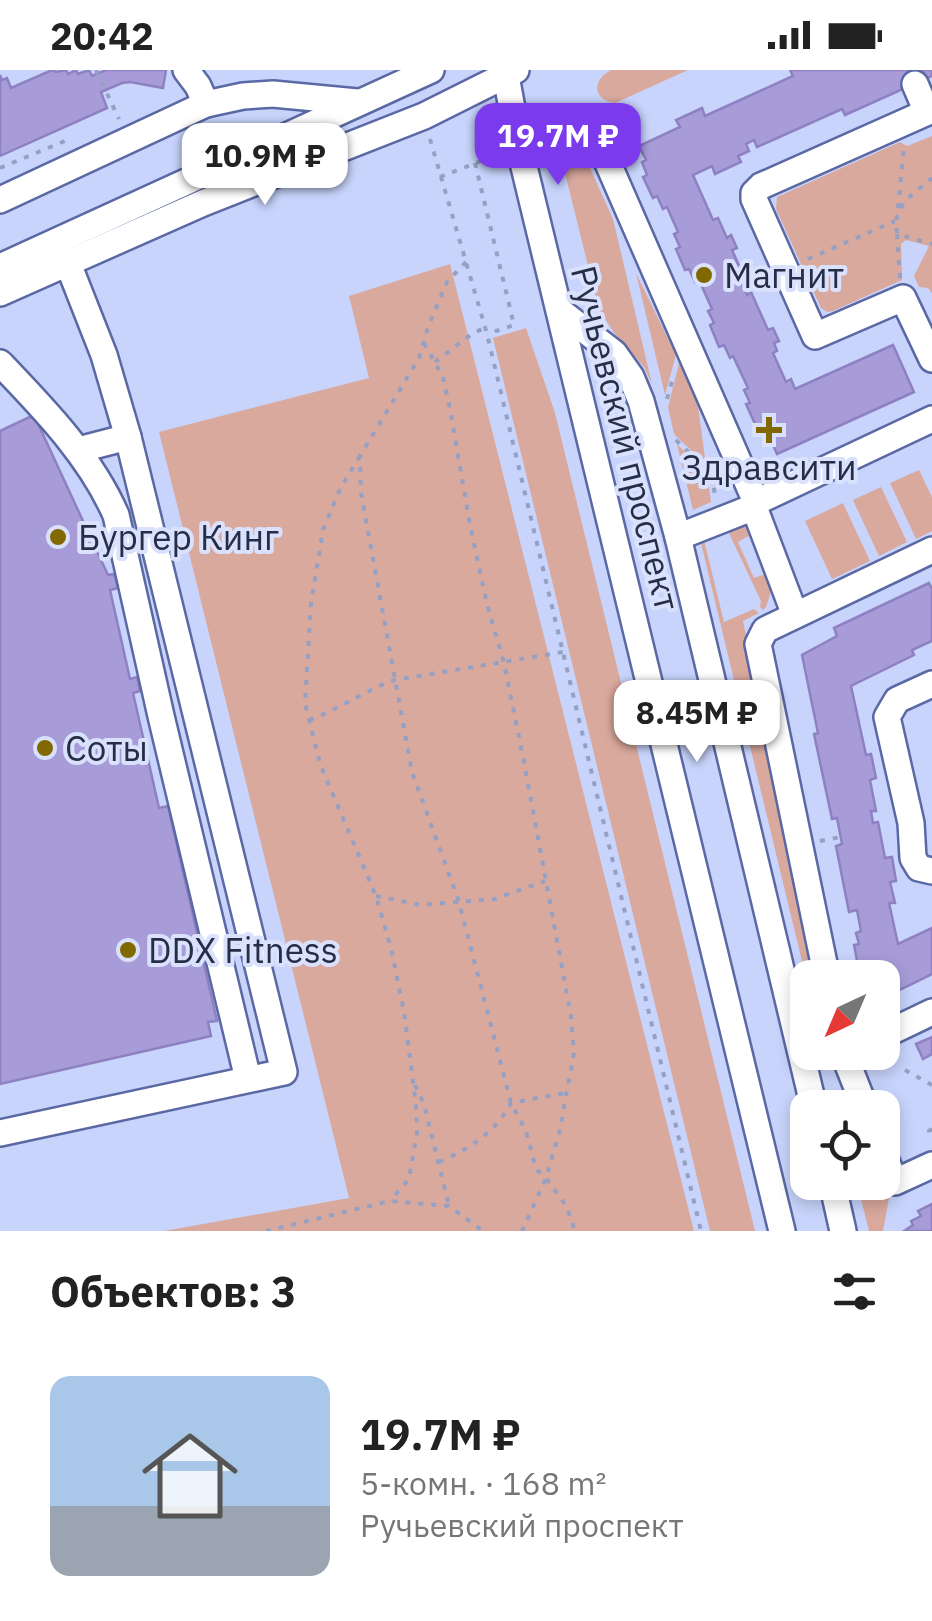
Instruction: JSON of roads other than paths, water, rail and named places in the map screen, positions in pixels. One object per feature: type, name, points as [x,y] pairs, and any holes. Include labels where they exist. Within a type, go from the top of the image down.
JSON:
[{"type":"street","points":[[0,267],[432,70]]},
{"type":"street","points":[[0,293],[203,203],[424,116],[509,72]]},
{"type":"street","name":"Ручьевский проспект","points":[[509,72],[519,146],[782,1231]]},
{"type":"street","points":[[181,74],[206,104]]},
{"type":"street","points":[[915,84],[930,111],[761,186],[754,193],[754,200],[816,336],[903,298],[932,359]]},
{"type":"street","points":[[0,200],[206,104],[273,94],[362,102]]},
{"type":"street","points":[[600,145],[755,504],[795,615]]},
{"type":"street","points":[[0,1132],[284,1072],[128,437],[104,355],[67,261]]},
{"type":"street","points":[[560,311],[614,353],[631,377],[641,401],[678,537],[790,1005]]},
{"type":"street","points":[[0,363],[78,450],[105,490],[116,515],[248,1079]]},
{"type":"street","points":[[678,537],[932,419]]},
{"type":"street","points":[[78,450],[128,437]]},
{"type":"street","points":[[823,960],[758,644],[765,630],[932,550]]},
{"type":"street","points":[[137,612],[169,604]]},
{"type":"street","points":[[932,684],[897,700],[887,717],[911,823],[913,858],[919,868],[932,871]]},
{"type":"street","points":[[161,716],[196,709]]},
{"type":"street","points":[[900,1027],[932,1012]]},
{"type":"street","points":[[900,1180],[932,1165]]},
{"type":"street","points":[[836,1200],[843,1231]]},
{"type":"place","name":"Магнит","points":[[704,275]]},
{"type":"place","name":"Здравсити","points":[[769,430]]},
{"type":"place","name":"Бургер Кинг","points":[[58,537]]},
{"type":"place","name":"Соты","points":[[45,748]]},
{"type":"place","name":"DDX Fitness","points":[[128,950]]}]
